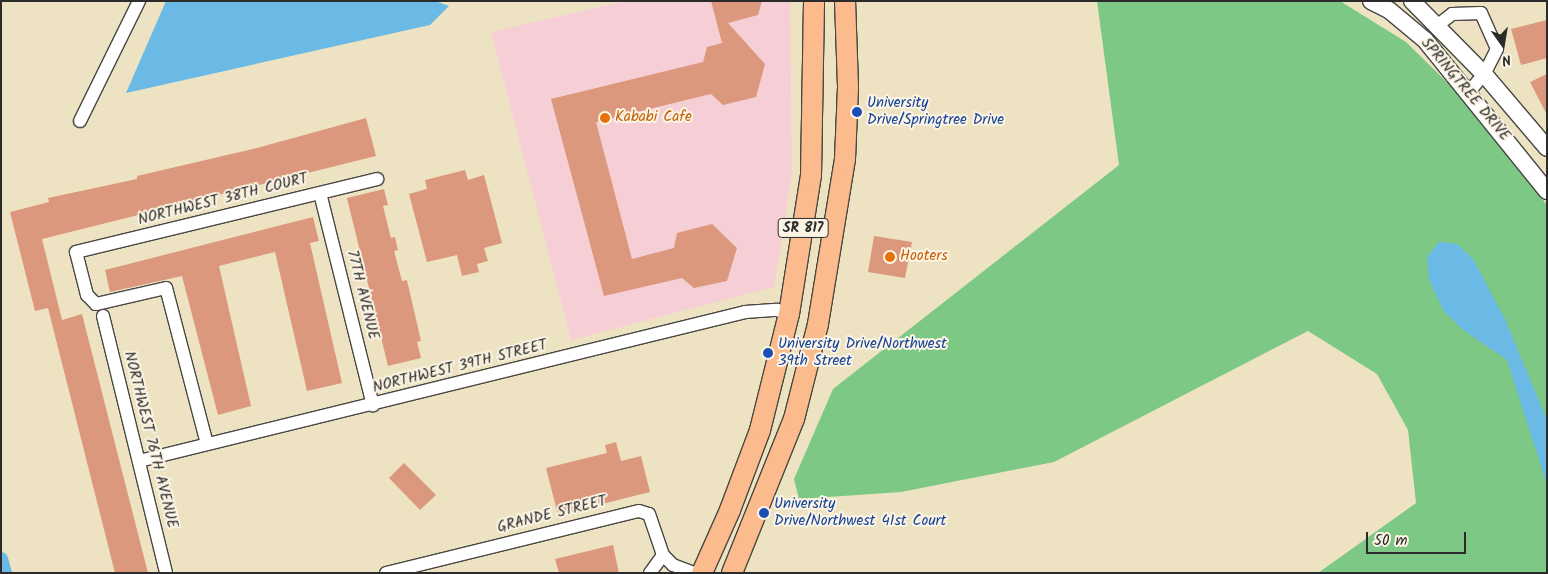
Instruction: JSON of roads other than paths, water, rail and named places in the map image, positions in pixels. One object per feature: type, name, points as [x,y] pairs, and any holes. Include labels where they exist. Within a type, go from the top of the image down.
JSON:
[{"type":"main road","name":"SR 817","points":[[702,573],[760,430],[789,314],[811,176],[814,1]]},
{"type":"main road","name":"SR 817","points":[[733,572],[794,419],[818,324],[845,159],[848,86],[846,1]]},
{"type":"main road","points":[[724,520],[728,534],[717,557],[722,566],[733,572]]},
{"type":"street","points":[[80,121],[139,1]]},
{"type":"street","name":"SPRINGTREE DRIVE","points":[[1371,1],[1389,10],[1425,40],[1469,92],[1547,191]]},
{"type":"street","name":"SPRINGTREE DRIVE","points":[[1412,1],[1438,25],[1484,74],[1547,148]]},
{"type":"street","points":[[1438,25],[1452,14],[1481,13],[1497,48],[1484,74],[1469,92]]},
{"type":"street","name":"NORTHWEST 38TH COURT","points":[[207,444],[166,288],[96,304],[87,295],[76,252],[377,179]]},
{"type":"street","name":"77TH AVENUE","points":[[320,193],[374,405]]},
{"type":"street","name":"NORTHWEST 39TH STREET","points":[[139,461],[374,405],[745,312],[777,310],[789,314]]},
{"type":"street","name":"NORTHWEST 76TH AVENUE","points":[[102,316],[166,573]]},
{"type":"street","name":"GRANDE STREET","points":[[386,573],[640,510],[648,514],[653,523],[663,555]]},
{"type":"street","points":[[650,573],[663,555],[673,565],[694,573]]},
{"type":"water","points":[[166,1],[435,1],[449,6],[430,25],[126,93]]},
{"type":"water","points":[[1439,242],[1457,244],[1473,259],[1505,319],[1547,420],[1547,485],[1507,360],[1462,329],[1443,310],[1429,279],[1427,257]]},
{"type":"waterway","points":[[1,559],[5,573]]},
{"type":"place","name":"University Drive/Springtree Drive","points":[[857,112]]},
{"type":"place","name":"Kababi Cafe","points":[[605,118]]},
{"type":"place","name":"Hooters","points":[[890,257]]},
{"type":"place","name":"University Drive/Northwest 39th Street","points":[[768,353]]},
{"type":"place","name":"University Drive/Northwest 41st Court","points":[[764,513]]}]
